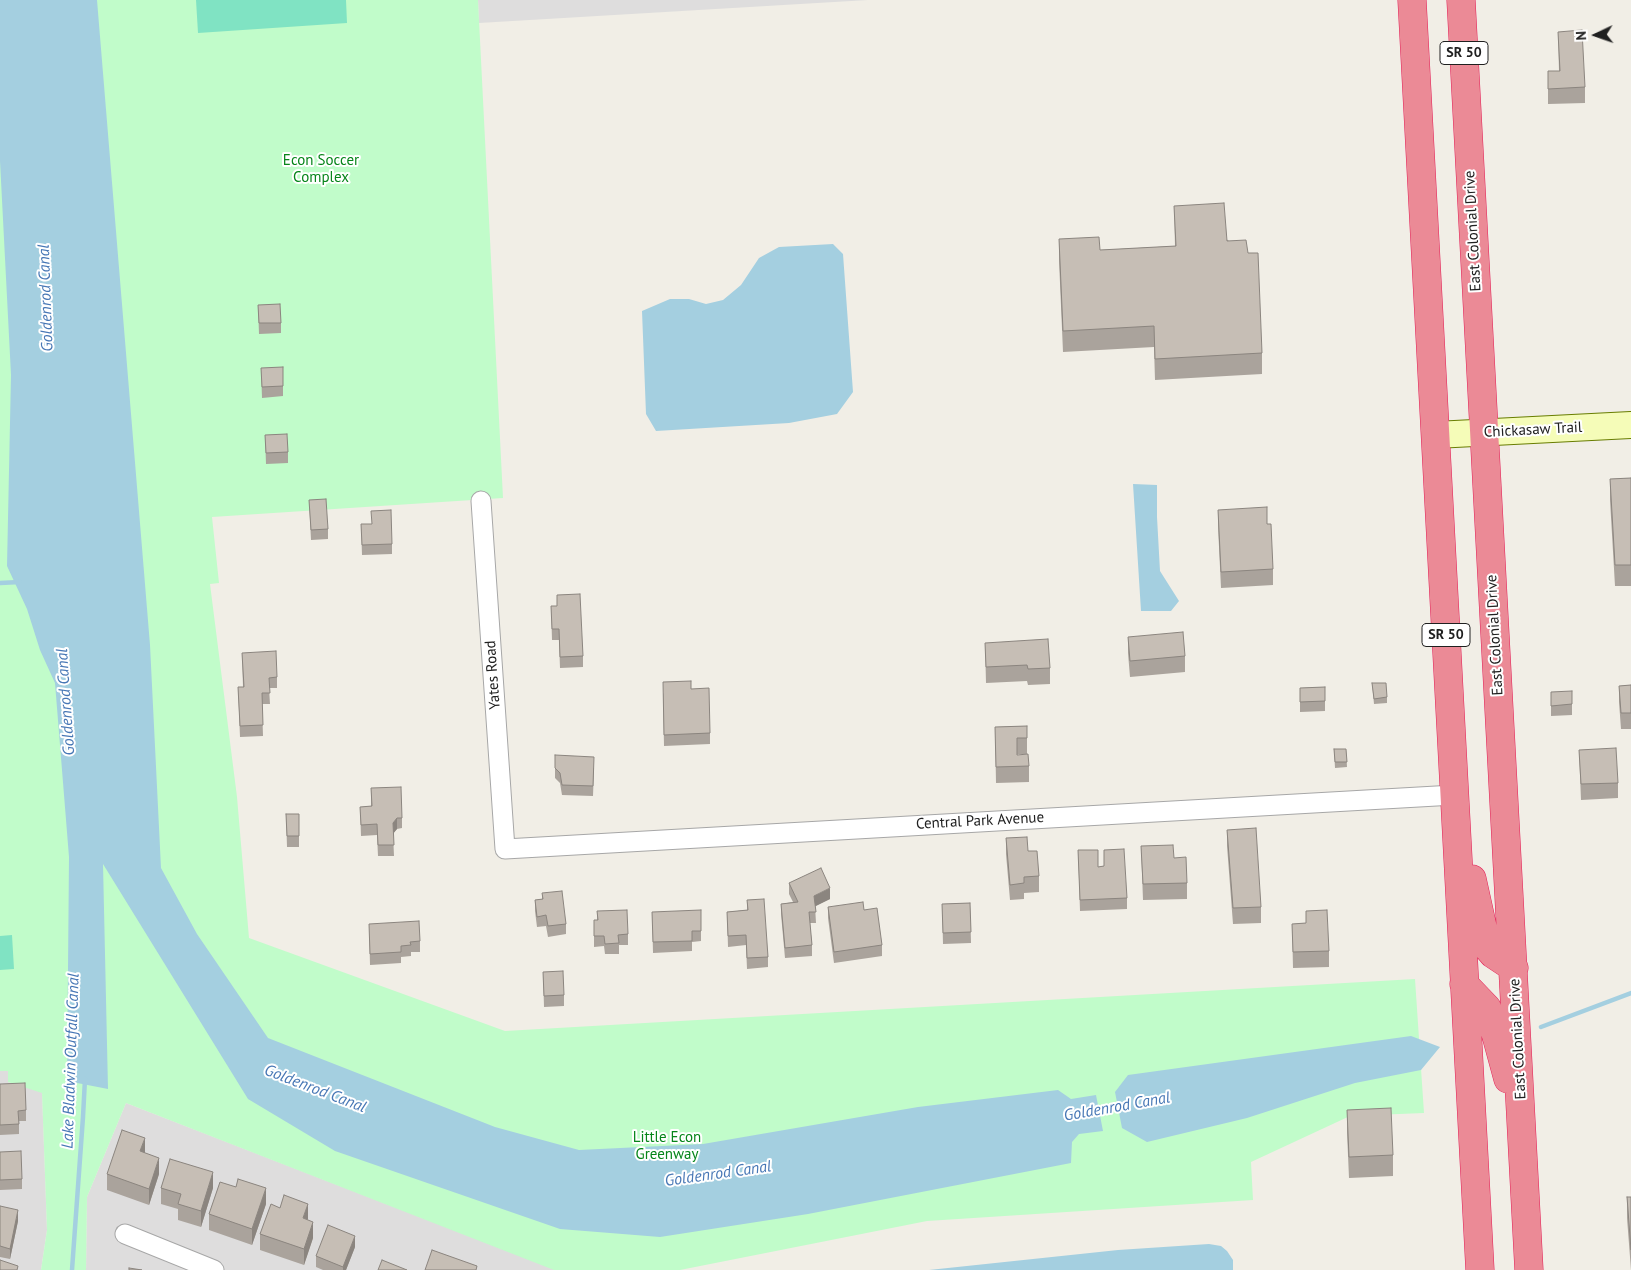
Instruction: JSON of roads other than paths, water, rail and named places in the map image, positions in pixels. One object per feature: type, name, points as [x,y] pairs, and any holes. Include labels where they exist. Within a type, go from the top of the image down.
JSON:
[{"type":"highway","name":"SR 50","points":[[1412,0],[1480,1270]]},
{"type":"highway","points":[[1441,0],[1467,106]]},
{"type":"highway","name":"East Colonial Drive","points":[[1461,0],[1483,433],[1530,1270]]},
{"type":"highway","points":[[1454,795],[1487,947],[1493,954],[1514,968]]},
{"type":"highway","points":[[1464,984],[1487,1008],[1496,1035],[1508,1081],[1525,1179]]},
{"type":"street","name":"Chickasaw Trail","points":[[1435,436],[1631,425]]},
{"type":"street","name":"Yates Road","points":[[481,500],[505,849]]},
{"type":"street","name":"Central Park Avenue","points":[[505,849],[1454,795]]},
{"type":"street","points":[[124,1234],[214,1270]]},
{"type":"water","points":[[0,0],[97,0],[150,645],[161,868],[197,934],[268,1038],[495,1127],[579,1150],[703,1144],[918,1107],[1058,1090],[1071,1099],[1096,1095],[1103,1131],[1079,1134],[1072,1142],[1071,1163],[808,1214],[660,1237],[560,1229],[335,1151],[248,1099],[103,864],[108,1089],[67,1081],[69,857],[55,683],[40,650],[27,609],[7,566],[11,375],[0,161]]},
{"type":"water","points":[[833,244],[843,254],[853,392],[837,414],[789,423],[656,431],[646,414],[642,311],[670,299],[689,299],[706,304],[723,300],[741,285],[759,258],[779,247]]},
{"type":"water","points":[[1133,484],[1157,485],[1160,571],[1179,601],[1171,611],[1141,611]]},
{"type":"water","points":[[1411,1036],[1440,1047],[1421,1070],[1355,1083],[1247,1118],[1147,1142],[1122,1128],[1115,1092],[1128,1075]]},
{"type":"water","points":[[1209,1244],[1221,1246],[1227,1251],[1233,1260],[1233,1270],[929,1270],[1118,1250]]},
{"type":"waterway","points":[[0,583],[20,582]]},
{"type":"waterway","name":"Goldenrod Canal","points":[[1541,1027],[1631,993]]},
{"type":"waterway","name":"Lake Bladwin Outfall Canal","points":[[72,1270],[85,1079]]},
{"type":"waterway","name":"Goldenrod Canal","points":[[1093,1111],[1122,1106]]},
{"type":"park label","name":"Econ Soccer Complex","points":[[321,170]]},
{"type":"park label","name":"Little Econ Greenway","points":[[667,1146]]}]
